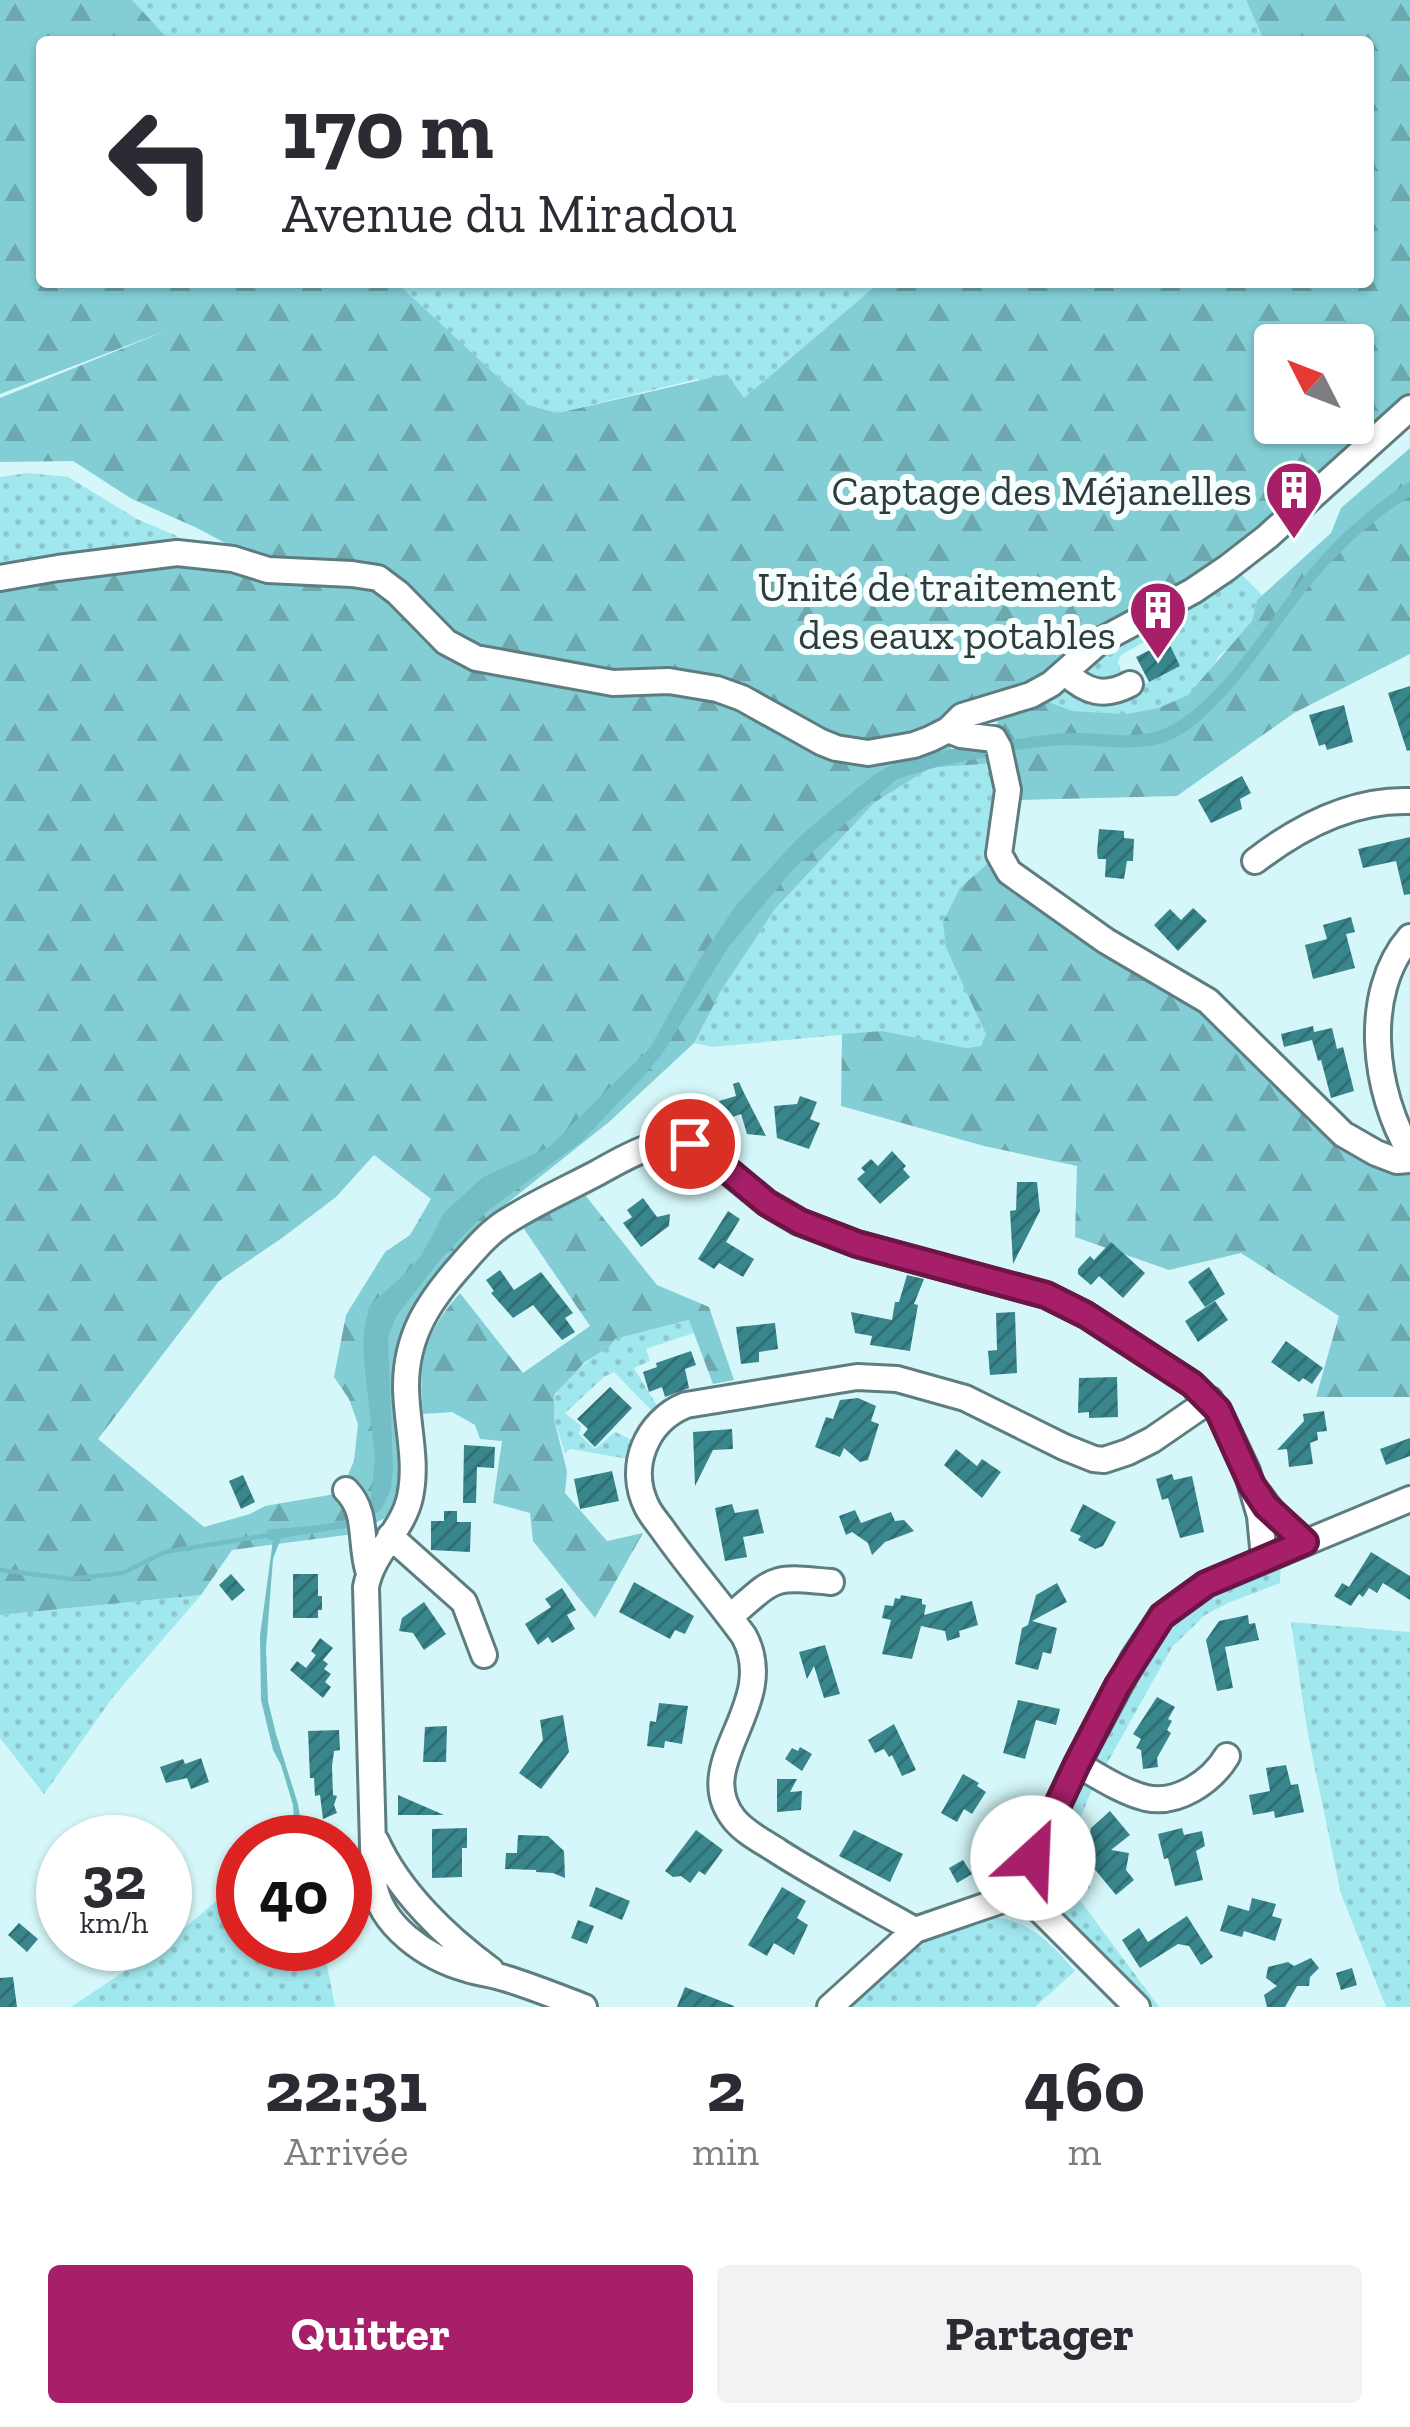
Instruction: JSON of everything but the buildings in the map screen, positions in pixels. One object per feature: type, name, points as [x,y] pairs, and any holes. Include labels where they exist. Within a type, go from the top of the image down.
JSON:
[{"type":"street","points":[[0,578],[177,553],[288,573],[352,574],[386,582],[446,642],[476,658],[613,683],[669,681],[716,688],[821,742],[868,753],[914,745],[948,730],[962,716],[1030,695],[1066,673],[1100,641],[1227,568],[1410,408]]},
{"type":"street","points":[[1066,673],[1098,693],[1130,684]]},
{"type":"street","points":[[948,730],[994,739],[999,748],[1008,790],[999,854],[1009,872],[1106,941],[1208,1001],[1353,1142],[1397,1161],[1410,1156],[1391,1112],[1378,1058],[1383,991],[1395,958],[1410,937]]},
{"type":"street","points":[[1255,860],[1323,818],[1410,801]]},
{"type":"street","points":[[584,2007],[500,1976],[464,1948],[389,1867],[373,1833],[365,1602],[369,1573],[404,1515],[412,1486],[410,1347],[423,1313],[472,1253],[509,1219],[622,1159],[658,1144],[677,1142],[713,1158],[767,1203],[818,1230],[1046,1295],[1086,1315],[1210,1400],[1252,1485],[1264,1558]]},
{"type":"street","points":[[914,1930],[754,1835],[735,1821],[726,1805],[720,1788],[723,1766],[744,1716],[755,1672],[750,1646],[647,1507],[640,1464],[648,1437],[674,1410],[686,1405],[857,1377],[897,1379],[965,1398],[1064,1448],[1104,1460],[1152,1440],[1210,1400]]},
{"type":"street","points":[[1252,1485],[1273,1513],[1305,1542]]},
{"type":"street","points":[[346,1490],[362,1519],[369,1573]]},
{"type":"street","points":[[1023,1893],[1033,1858],[1077,1764],[1133,1658],[1162,1616],[1194,1591],[1410,1499]]},
{"type":"street","points":[[390,1536],[464,1602],[484,1655]]},
{"type":"street","points":[[730,1617],[773,1580],[831,1582]]},
{"type":"street","points":[[1077,1764],[1145,1798],[1161,1799],[1193,1789],[1227,1756]]},
{"type":"street","points":[[830,2007],[914,1930],[1023,1893]]},
{"type":"street","points":[[1023,1893],[1137,2007]]},
{"type":"shaded area","points":[[132,0],[1246,0],[1263,35],[1410,0],[1410,42],[1374,36],[165,36]]},
{"type":"shaded area","points":[[402,288],[873,288],[744,399],[697,379],[558,413],[528,405]]},
{"type":"shaded area","points":[[28,473],[68,477],[182,543],[0,570],[0,477]]},
{"type":"shaded area","points":[[1410,481],[1410,496],[1335,558],[1245,673],[1184,733],[1140,747],[1062,745],[1006,751],[1003,741],[1067,733],[1138,735],[1179,721],[1219,686],[1326,551]]},
{"type":"shaded area","points":[[1240,573],[1262,595],[1252,621],[1188,695],[1158,708],[1126,714],[1071,711],[1046,701],[1043,695],[1068,687],[1119,697],[1180,666],[1168,642],[1151,649],[1146,641],[1121,655],[1118,662],[1123,676],[1113,687],[1081,674],[1100,649]]},
{"type":"shaded area","points":[[990,743],[996,755],[897,779],[794,868],[728,948],[643,1077],[581,1142],[486,1212],[439,1261],[396,1317],[388,1337],[393,1466],[391,1489],[382,1508],[353,1527],[281,1538],[273,1559],[266,1648],[268,1701],[298,1804],[300,1815],[294,1815],[261,1700],[260,1636],[273,1540],[268,1540],[267,1530],[348,1519],[370,1506],[375,1456],[363,1344],[370,1305],[407,1272],[444,1213],[483,1177],[549,1147],[650,1048],[737,904],[797,839],[874,775],[908,756]]},
{"type":"shaded area","points":[[995,763],[999,795],[987,836],[988,863],[960,888],[946,948],[987,1034],[981,1046],[966,1048],[883,1031],[712,1047],[694,1043],[721,991],[775,909],[875,802],[930,768]]},
{"type":"shaded area","points":[[690,1320],[694,1333],[646,1349],[650,1361],[634,1368],[657,1406],[652,1411],[614,1372],[565,1413],[581,1426],[579,1434],[595,1449],[615,1432],[632,1440],[629,1459],[570,1449],[565,1454],[554,1419],[554,1396],[569,1377],[615,1339]]},
{"type":"shaded area","points":[[1281,1559],[1280,1583],[1205,1615],[1172,1647],[1091,1792],[1064,1857],[1068,1884],[1159,2007],[1146,2007],[1050,1898],[1044,1882],[1046,1857],[1095,1740],[1174,1613]]},
{"type":"shaded area","points":[[201,1595],[113,1697],[44,1794],[0,1738],[0,1615]]},
{"type":"shaded area","points":[[1291,1622],[1410,1632],[1410,2007],[1386,2007],[1341,1894],[1308,1735]]},
{"type":"shaded area","points":[[216,1902],[216,1971],[328,1971],[335,2007],[71,2007],[125,1971],[192,1971],[192,1922]]},
{"type":"shaded area","points":[[988,1917],[1027,1927],[1075,1971],[1035,2007],[846,2007],[917,1942]]},
{"type":"green space","points":[[0,0],[132,0],[165,36],[36,36],[36,288],[402,288],[528,405],[558,413],[727,374],[744,398],[873,288],[1374,288],[1374,36],[1262,36],[1246,0],[1410,0],[1410,392],[1374,429],[1374,324],[1254,324],[1254,444],[1357,444],[1227,562],[1048,678],[945,722],[952,753],[993,751],[995,763],[930,768],[875,802],[775,909],[721,991],[694,1043],[609,1122],[501,1208],[402,1327],[399,1511],[354,1534],[232,1550],[201,1595],[0,1615],[0,581],[233,551],[197,528],[132,499],[73,461],[0,462],[0,398],[168,330],[0,394]],"holes":[[[374,1155],[431,1199],[410,1235],[385,1252],[346,1315],[334,1377],[358,1424],[354,1461],[335,1494],[265,1506],[204,1527],[98,1439],[219,1281],[336,1197]]]},
{"type":"green space","points":[[1410,448],[1410,654],[1294,713],[1177,796],[1019,800],[997,722],[1006,713],[1046,701],[1072,711],[1126,714],[1158,708],[1188,695],[1252,621],[1257,600],[1331,533],[1341,508]]},
{"type":"green space","points":[[988,863],[1015,888],[1186,994],[1410,1175],[1410,1397],[1316,1397],[1339,1316],[1241,1253],[1169,1270],[1075,1237],[1077,1166],[841,1106],[842,1034],[883,1031],[966,1048],[981,1046],[986,1034],[946,948],[943,922],[960,888]]},
{"type":"green space","points":[[585,1195],[657,1285],[709,1307],[734,1380],[713,1384],[689,1320],[615,1339],[554,1395],[554,1419],[567,1471],[565,1493],[607,1541],[643,1533],[595,1618],[533,1541],[530,1513],[493,1503],[502,1441],[480,1439],[475,1425],[452,1412],[423,1414],[422,1395],[423,1363],[431,1335],[460,1293],[523,1373],[590,1326],[522,1226]]},
{"type":"waterway","points":[[0,1570],[70,1579],[123,1573],[165,1552],[269,1535]]},
{"type":"place","name":"Captage des Méjanelles","points":[[1294,541]]},
{"type":"place","name":"Unité de traitement des eaux potables","points":[[1158,661]]},
{"type":"route","points":[[690,1144],[767,1203],[818,1230],[1028,1289],[1086,1315],[1210,1400],[1266,1506],[1305,1542],[1206,1584],[1162,1616],[1118,1685],[1033,1858]]}]
